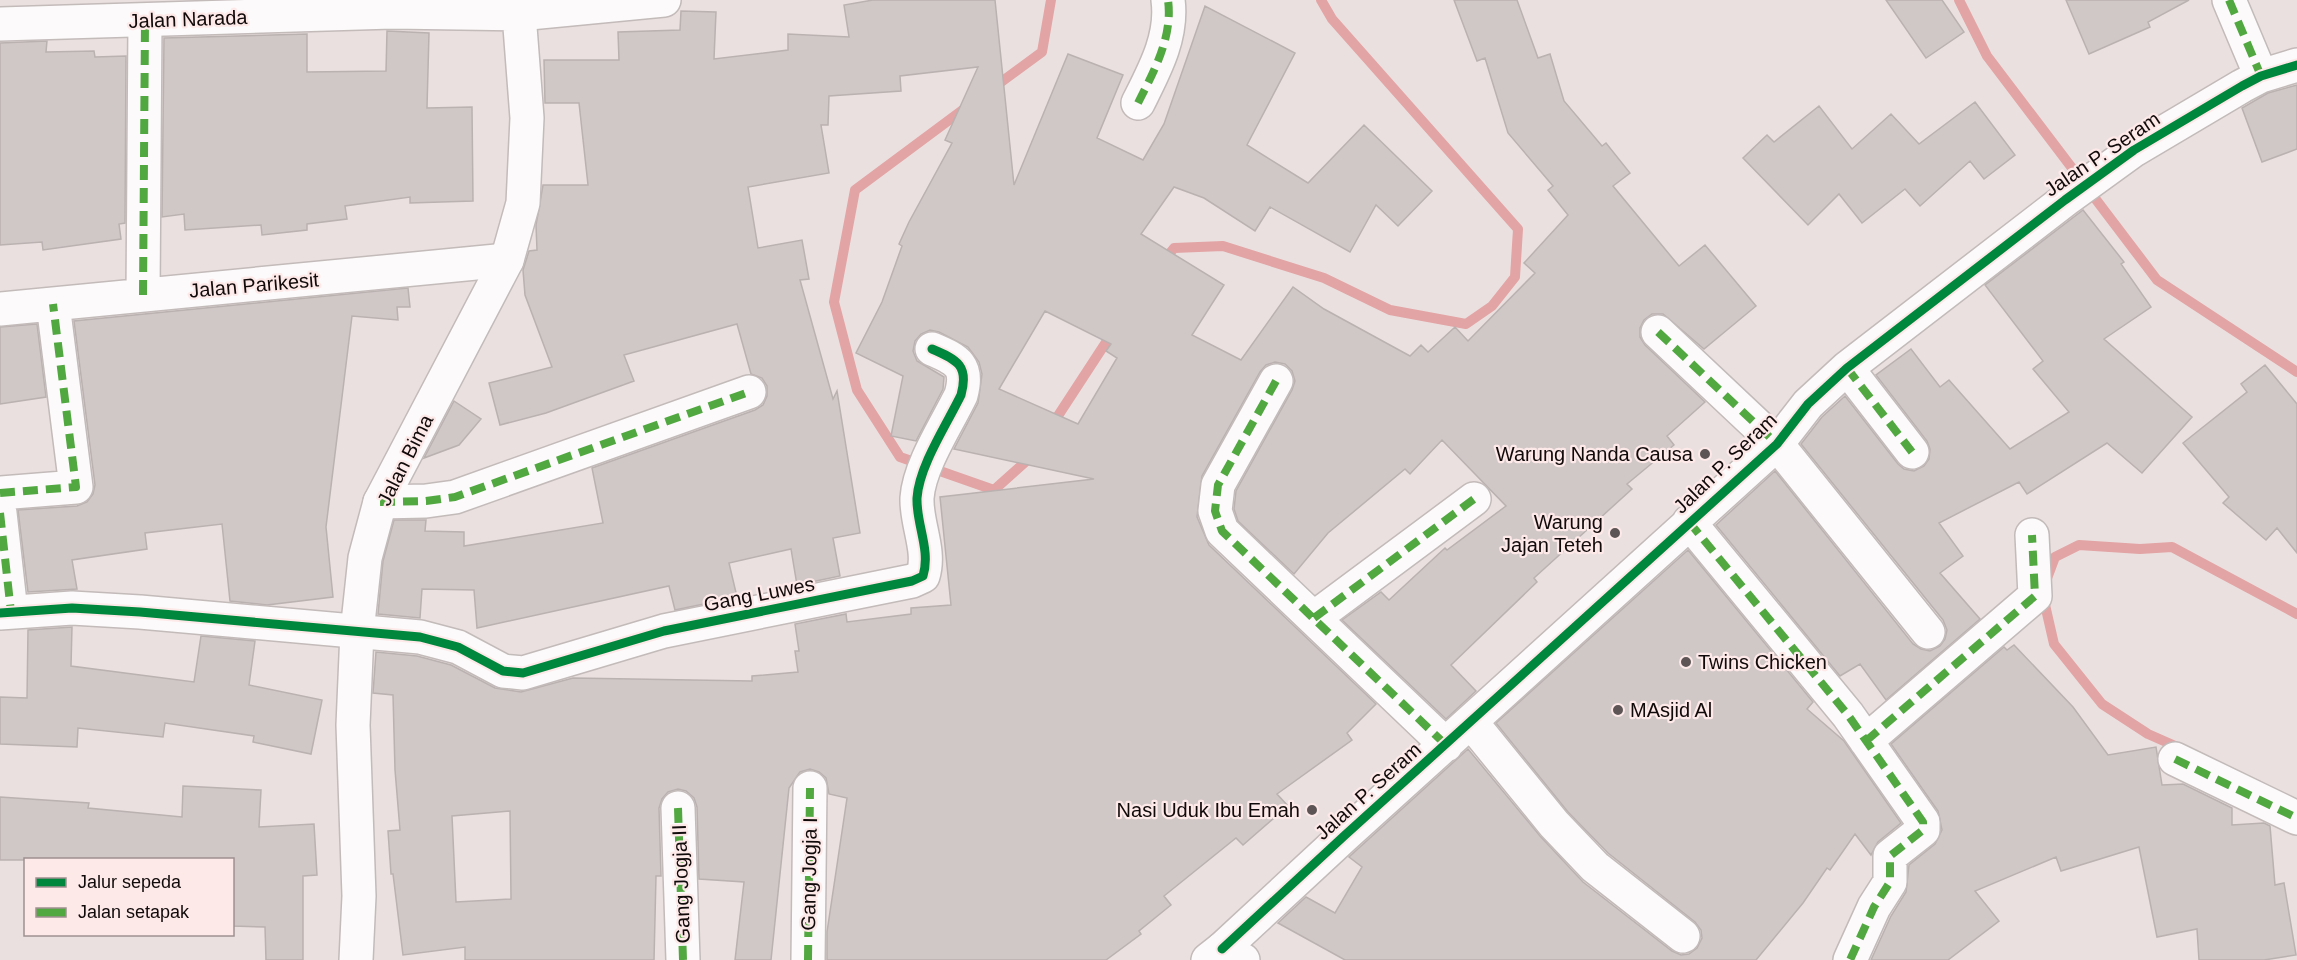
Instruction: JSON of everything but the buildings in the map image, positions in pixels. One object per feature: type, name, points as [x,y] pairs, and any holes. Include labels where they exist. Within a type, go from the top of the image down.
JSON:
[{"type":"street","name":"Jalan Narada","points":[[0,24],[163,14],[536,8],[664,0]]},
{"type":"street","points":[[1138,103],[1160,59],[1170,17],[1168,0]]},
{"type":"street","points":[[2229,0],[2261,76]]},
{"type":"street","name":"Jalan Bima","points":[[356,960],[358,896],[353,725],[357,632],[366,558],[380,502],[507,260],[523,203],[536,8]]},
{"type":"street","points":[[143,295],[163,14]]},
{"type":"street","name":"Jalan P. Seram","points":[[1224,956],[1344,836],[1777,444],[1808,404],[1847,368],[2065,200],[2134,150],[2261,76],[2297,65]]},
{"type":"street","name":"Jalan Parikesit","points":[[0,309],[507,260]]},
{"type":"street","points":[[0,493],[75,487],[53,304]]},
{"type":"street","points":[[1658,332],[1777,444],[1928,632]]},
{"type":"street","name":"Gang Luwes","points":[[5,613],[72,608],[420,637],[458,647],[503,671],[523,673],[664,631],[912,581],[923,576],[927,563],[917,499],[920,480],[961,396],[965,382],[962,367],[952,358],[932,349]]},
{"type":"street","points":[[1847,368],[1912,452]]},
{"type":"street","points":[[1276,381],[1218,485],[1215,511],[1222,531],[1446,745]]},
{"type":"street","points":[[380,502],[426,501],[454,497],[749,392]]},
{"type":"street","points":[[1314,618],[1474,499]]},
{"type":"street","points":[[0,513],[5,613]]},
{"type":"street","points":[[1689,522],[1848,714],[1924,825],[1923,830],[1890,856],[1890,882],[1874,907],[1850,960]]},
{"type":"street","points":[[1866,741],[2035,596],[2032,535]]},
{"type":"street","points":[[1471,722],[1554,824],[1595,867],[1683,936]]},
{"type":"street","points":[[2175,759],[2297,818]]},
{"type":"street","name":"Gang Jogja I","points":[[808,960],[810,788]]},
{"type":"street","name":"Gang Jogja II","points":[[678,808],[683,960]]},
{"type":"waterway","points":[[993,88],[1042,52],[1051,0]]},
{"type":"waterway","points":[[1163,262],[1174,248],[1223,246],[1324,278],[1390,310],[1466,324],[1492,306],[1515,277],[1518,229],[1332,19],[1321,0]]},
{"type":"waterway","points":[[1959,0],[1987,56],[2157,280],[2297,372]]},
{"type":"waterway","points":[[968,106],[855,190],[834,302],[857,390],[900,457],[994,490],[1032,456]]},
{"type":"waterway","points":[[1052,425],[1114,330]]},
{"type":"waterway","points":[[2046,581],[2055,557],[2079,545],[2140,549],[2172,547],[2297,614]]},
{"type":"waterway","points":[[2043,596],[2054,644],[2102,704],[2148,734],[2182,749]]},
{"type":"marked path","points":[[1138,103],[1156,66],[1165,40],[1169,14],[1168,0]]},
{"type":"marked path","points":[[2229,0],[2261,76]]},
{"type":"marked path","points":[[143,295],[145,21]]},
{"type":"marked path","points":[[0,493],[76,487],[53,304]]},
{"type":"marked path","points":[[1658,332],[1777,444]]},
{"type":"marked path","points":[[1847,368],[1912,452]]},
{"type":"marked path","points":[[1276,381],[1218,485],[1215,511],[1222,531],[1446,745]]},
{"type":"marked path","points":[[380,502],[426,501],[455,497],[749,392]]},
{"type":"marked path","points":[[1314,618],[1474,499]]},
{"type":"marked path","points":[[0,513],[11,612]]},
{"type":"marked path","points":[[1689,522],[1848,715],[1923,822],[1923,830],[1890,856],[1890,882],[1874,907],[1850,960]]},
{"type":"marked path","points":[[1866,741],[2035,596],[2032,535]]},
{"type":"marked path","points":[[2175,759],[2297,818]]},
{"type":"marked path","points":[[808,960],[810,788]]},
{"type":"marked path","points":[[678,808],[683,960]]},
{"type":"cycle path","points":[[1222,949],[1777,444],[1808,404],[1847,368],[2065,200],[2134,150],[2261,76],[2297,65]]},
{"type":"cycle path","points":[[0,613],[72,608],[420,637],[458,647],[503,671],[523,673],[664,631],[912,581],[923,576],[925,566],[917,508],[919,486],[928,459],[961,395],[964,377],[955,361],[932,349]]},
{"type":"place","name":"Warung Nanda Causa","points":[[1705,454]]},
{"type":"place","name":"Warung Jajan Teteh","points":[[1615,533]]},
{"type":"place","name":"Twins Chicken","points":[[1686,662]]},
{"type":"place","name":"MAsjid Al","points":[[1618,710]]},
{"type":"place","name":"Nasi Uduk Ibu Emah","points":[[1312,810]]}]
